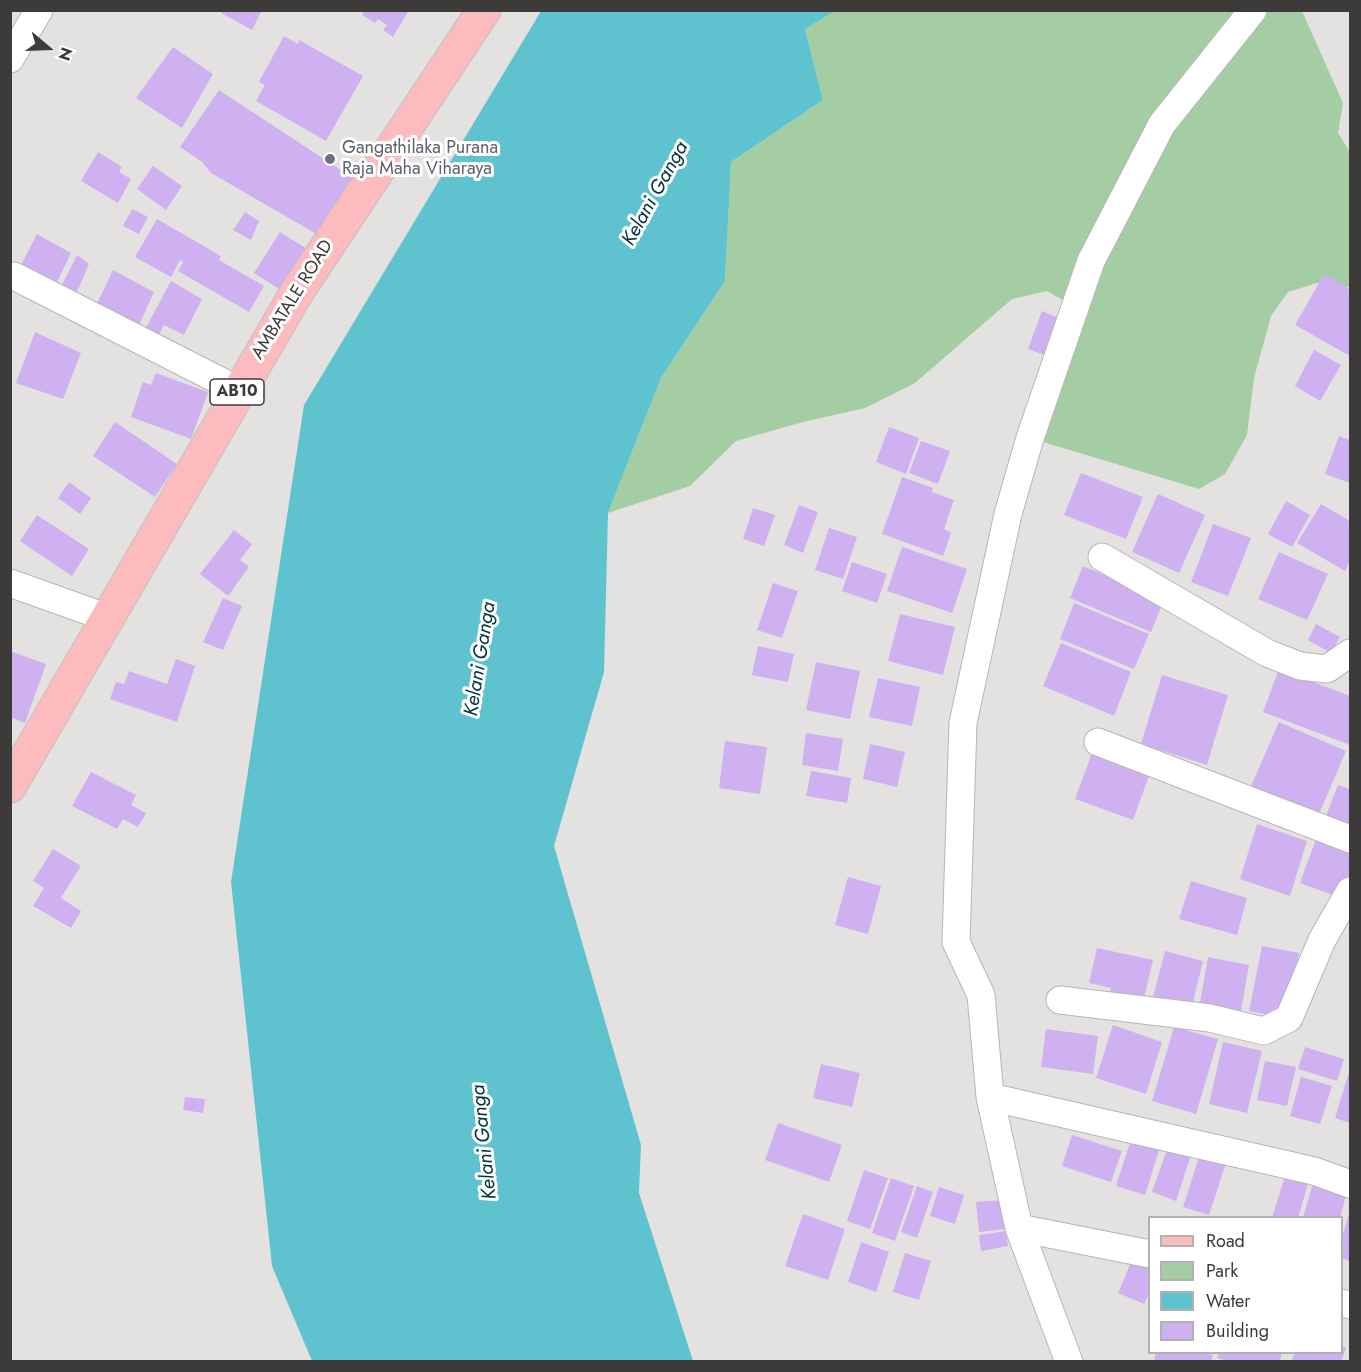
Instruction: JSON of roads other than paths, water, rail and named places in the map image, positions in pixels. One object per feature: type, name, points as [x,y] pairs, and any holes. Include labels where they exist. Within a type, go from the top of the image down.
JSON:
[{"type":"main road","name":"AMBATALE ROAD","points":[[10,786],[238,390],[303,282],[484,10]]},
{"type":"street","points":[[10,59],[39,10]]},
{"type":"street","points":[[1069,1362],[1019,1228],[990,1097],[981,995],[956,942],[963,723],[1008,514],[1030,438],[1091,261],[1162,124],[1253,10]]},
{"type":"street","points":[[14,276],[238,390]]},
{"type":"street","points":[[1102,557],[1267,653],[1300,666],[1327,669],[1350,653]]},
{"type":"street","points":[[10,583],[108,618]]},
{"type":"street","points":[[1098,742],[1350,839]]},
{"type":"street","points":[[1060,1000],[1210,1018],[1264,1031],[1289,1018],[1322,940],[1350,891]]},
{"type":"street","points":[[990,1097],[1314,1172],[1350,1184]]},
{"type":"street","points":[[1019,1228],[1148,1254]]},
{"type":"water","name":"Kelani Ganga","points":[[541,11],[834,11],[805,29],[823,100],[731,162],[725,281],[661,378],[608,513],[604,672],[554,846],[641,1145],[639,1193],[693,1361],[312,1361],[272,1266],[231,882],[304,405]]},
{"type":"place","name":"Gangathilaka Purana Raja Maha Viharaya","points":[[330,159]]}]
